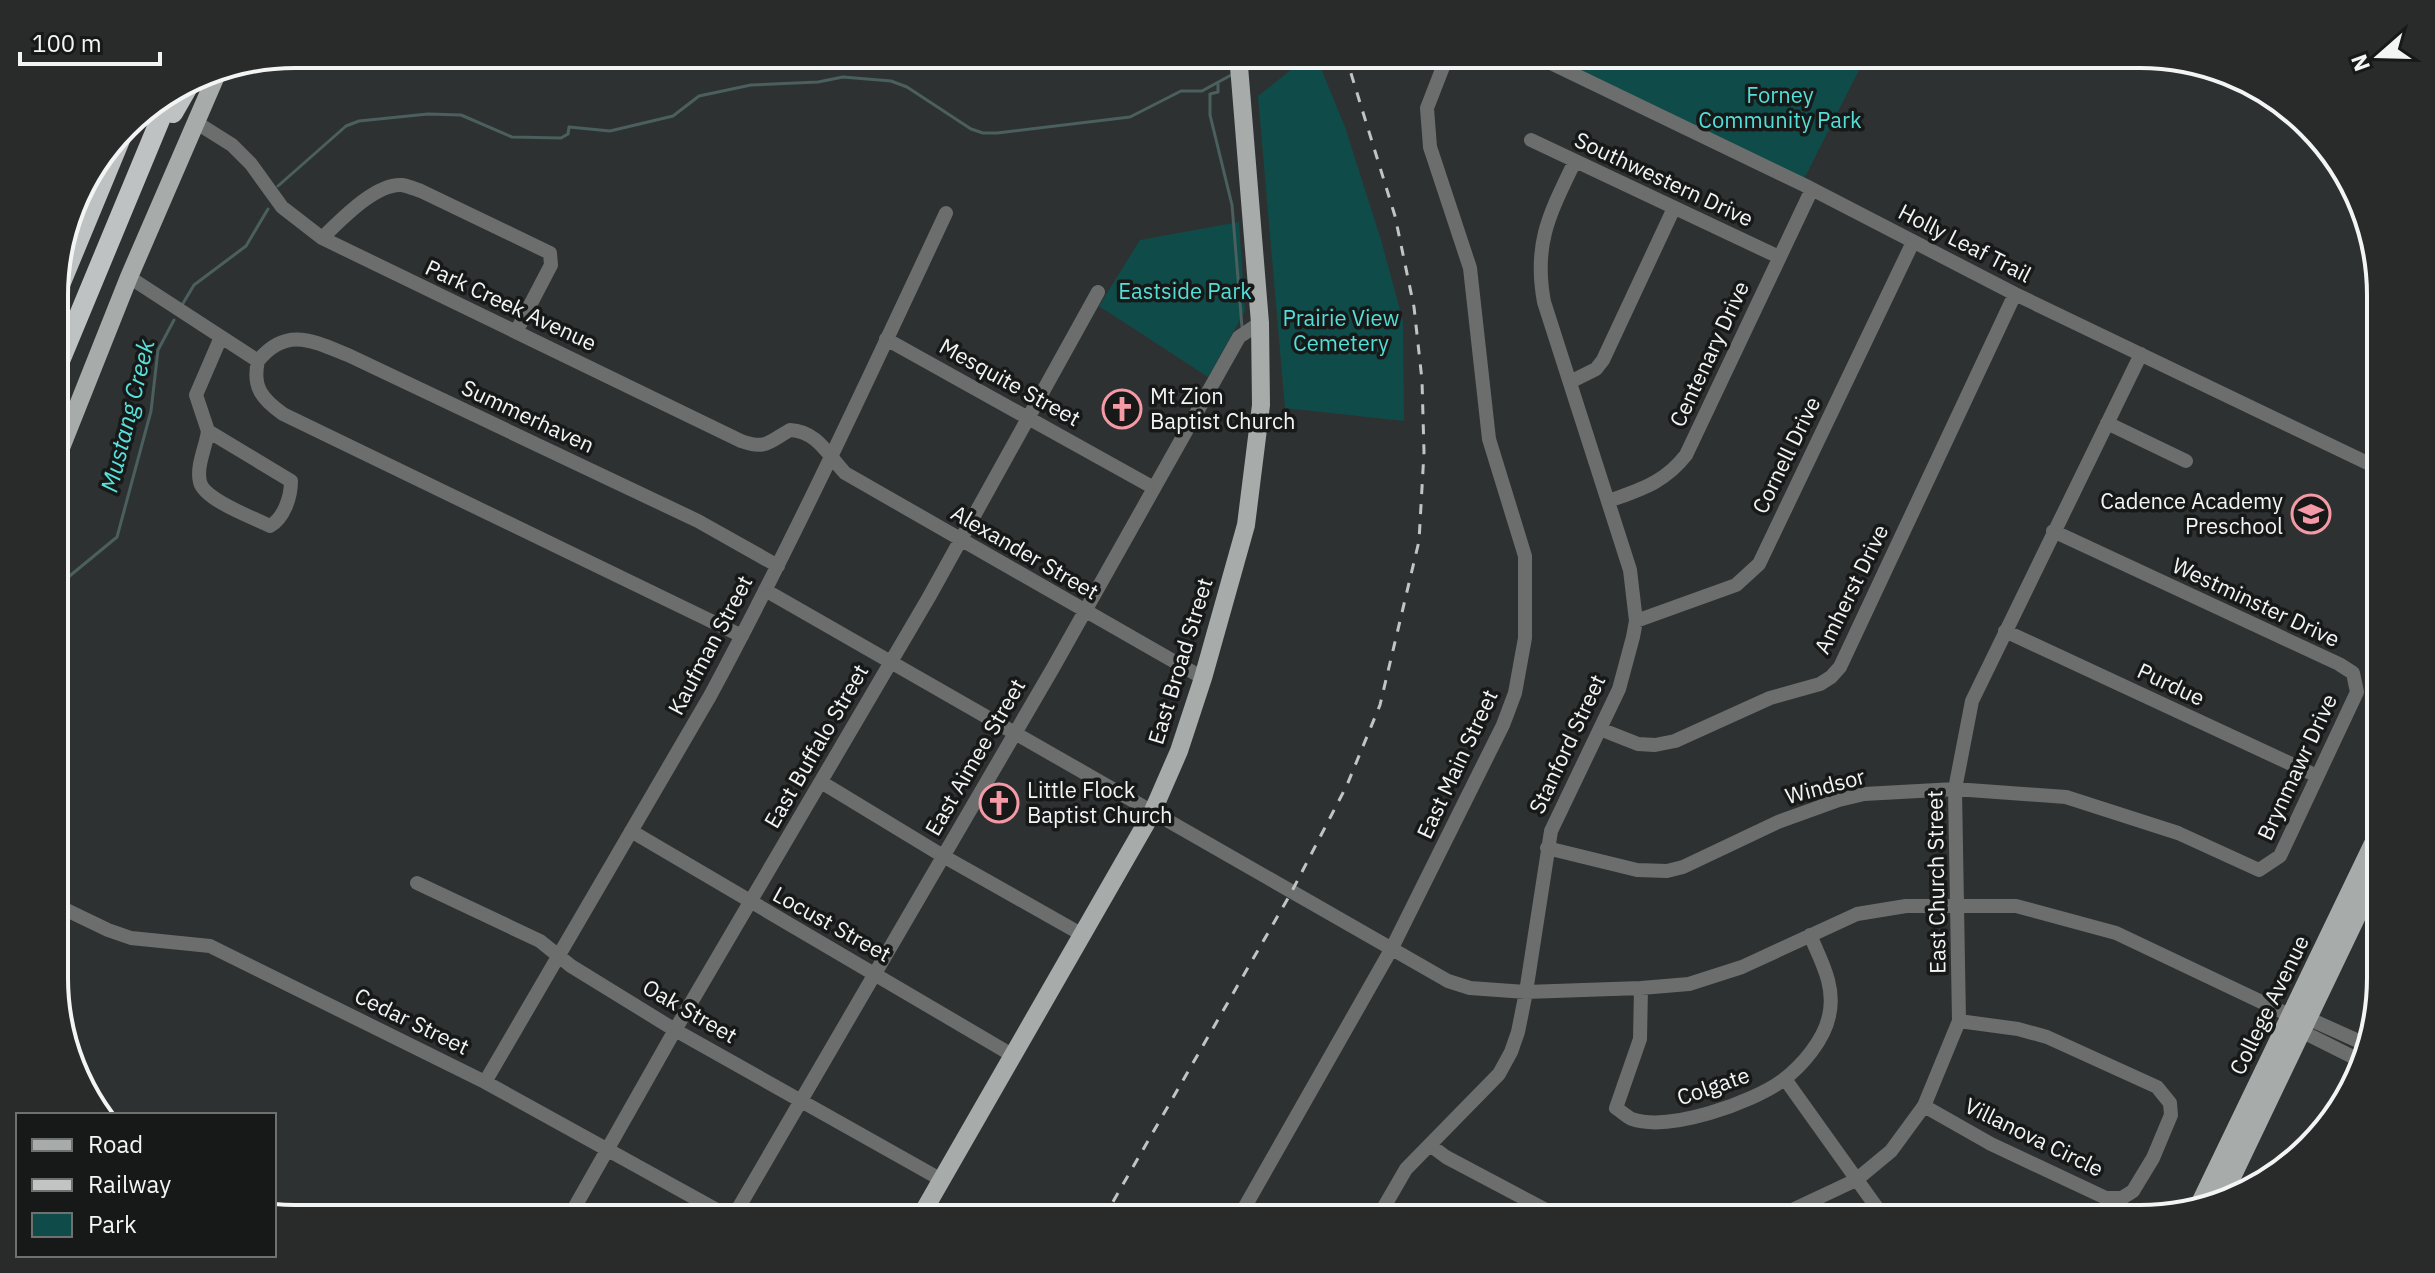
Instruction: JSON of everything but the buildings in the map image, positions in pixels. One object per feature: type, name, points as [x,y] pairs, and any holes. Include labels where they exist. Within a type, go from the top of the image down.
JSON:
[{"type":"highway","points":[[150,146],[182,98]]},
{"type":"highway","points":[[68,342],[165,109]]},
{"type":"highway","points":[[72,256],[111,163]]},
{"type":"main road","name":"East Broad Street","points":[[926,1205],[1152,813],[1179,751],[1203,678],[1246,525],[1261,405],[1260,323],[1239,68]]},
{"type":"main road","points":[[68,430],[129,277],[213,83]]},
{"type":"main road","name":"College Avenue","points":[[2227,1187],[2367,859]]},
{"type":"main road","name":"College Avenue","points":[[2204,1195],[2367,892]]},
{"type":"street","name":"East Main Street","points":[[1246,1205],[1392,948],[1503,725],[1515,693],[1525,638],[1525,556],[1489,439],[1470,268],[1430,147],[1427,108],[1443,68]]},
{"type":"street","name":"Holly Leaf Trail","points":[[1561,68],[1812,189],[2015,294],[2367,463]]},
{"type":"street","name":"Park Creek Avenue","points":[[197,123],[232,145],[251,164],[282,207],[322,238],[741,441],[766,446],[790,430],[798,431],[822,444],[831,457]]},
{"type":"street","name":"Southwestern Drive","points":[[1531,140],[1779,257]]},
{"type":"street","name":"Stanford Street","points":[[1385,1205],[1406,1169],[1499,1074],[1518,1032],[1547,848],[1558,812],[1619,689],[1636,621],[1630,570],[1544,302],[1540,260],[1543,233],[1575,161]]},
{"type":"street","points":[[322,238],[369,197],[402,185],[421,191],[550,253],[551,265],[516,332]]},
{"type":"street","name":"Centenary Drive","points":[[1609,501],[1651,485],[1672,473],[1686,455],[1812,189]]},
{"type":"street","points":[[1570,382],[1585,376],[1603,360],[1674,208]]},
{"type":"street","name":"Kaufman Street","points":[[485,1082],[742,636],[831,457],[946,213]]},
{"type":"street","name":"Cornell Drive","points":[[1636,621],[1736,585],[1759,564],[1913,242]]},
{"type":"street","points":[[129,277],[258,361],[255,372],[259,392],[283,414],[742,636]]},
{"type":"street","name":"East Buffalo Street","points":[[576,1205],[961,541],[1098,292]]},
{"type":"street","name":"Amherst Drive","points":[[1600,729],[1638,744],[1665,743],[1770,698],[1820,684],[1831,677],[1840,667],[2015,294]]},
{"type":"street","name":"East Aimee Street","points":[[740,1205],[1085,611],[1239,337],[1260,323]]},
{"type":"street","points":[[208,431],[290,478],[290,494],[275,525],[270,526],[222,503],[200,485],[208,431],[196,395],[221,337]]},
{"type":"street","name":"Summerhaven","points":[[258,361],[265,352],[287,340],[307,339],[698,521],[778,566]]},
{"type":"street","name":"Mesquite Street","points":[[886,339],[1154,488]]},
{"type":"street","name":"East Church Street","points":[[1803,1205],[1856,1180],[1891,1151],[1924,1106],[1959,1021],[1955,789],[1972,701],[2141,354]]},
{"type":"street","points":[[2107,423],[2186,461]]},
{"type":"street","name":"Alexander Street","points":[[831,457],[845,473],[1203,678]]},
{"type":"street","name":"Westminster Drive","points":[[2053,531],[2353,673]]},
{"type":"street","points":[[765,590],[1291,893],[1448,981],[1470,988],[1526,992],[1689,984],[1742,967],[1857,914],[1906,906],[2016,906],[2116,933],[2298,1019],[2314,1021],[2358,1041]]},
{"type":"street","name":"Purdue","points":[[2005,631],[2317,776]]},
{"type":"street","name":"Brynmawr Drive","points":[[2259,870],[2280,856],[2357,692],[2353,673]]},
{"type":"street","points":[[821,782],[1081,934]]},
{"type":"street","name":"Windsor","points":[[1547,848],[1637,870],[1667,871],[1683,867],[1800,813],[1839,800],[1864,794],[1955,789],[2066,797],[2178,833],[2259,870]]},
{"type":"street","name":"Locust Street","points":[[631,831],[1012,1055]]},
{"type":"street","name":"Oak Street","points":[[417,883],[540,941],[675,1030],[940,1179]]},
{"type":"street","name":"Cedar Street","points":[[68,911],[131,938],[210,946],[485,1082],[707,1205]]},
{"type":"street","name":"Colgate","points":[[1641,988],[1640,1039],[1616,1108],[1632,1119],[1677,1122],[1758,1096],[1785,1079],[1818,1043],[1829,1017],[1831,983],[1810,935]]},
{"type":"street","points":[[2298,1019],[2305,1033],[2353,1057]]},
{"type":"street","name":"Villanova Circle","points":[[1924,1106],[1991,1144],[2106,1198],[2122,1198],[2133,1191],[2153,1158],[2171,1115],[2170,1103],[2157,1087],[2047,1037],[2018,1029],[1959,1021]]},
{"type":"street","points":[[1785,1079],[1875,1205]]},
{"type":"street","points":[[1430,1145],[1446,1157],[1537,1205]]},
{"type":"green space","name":"Prairie View Cemetery","points":[[1293,68],[1321,68],[1345,127],[1403,321],[1404,421],[1285,408],[1258,96]]},
{"type":"green space","name":"Forney Community Park","points":[[1574,68],[1860,68],[1804,179]]},
{"type":"green space","name":"Eastside Park","points":[[1239,222],[1245,311],[1208,377],[1099,306],[1140,240]]},
{"type":"waterway","name":"Mustang Creek","points":[[278,186],[346,126],[359,121],[428,114],[461,115],[512,137],[561,138],[568,134],[569,127],[610,131],[673,116],[699,96],[751,85],[818,82],[843,77],[891,81],[907,87],[971,129],[997,133],[1130,117],[1181,91],[1202,91],[1233,74]]},
{"type":"waterway","points":[[1218,84],[1218,92],[1210,94],[1210,115],[1232,205],[1242,327]]},
{"type":"waterway","name":"Mustang Creek","points":[[182,305],[194,285],[246,246],[268,209]]},
{"type":"waterway","name":"Mustang Creek","points":[[68,577],[117,537],[151,411],[158,350],[174,320]]},
{"type":"railway","points":[[1111,1205],[1291,893],[1347,785],[1380,705],[1419,541],[1424,452],[1422,380],[1414,307],[1395,216],[1349,68]]},
{"type":"place","name":"Mt Zion Baptist Church","points":[[1122,409]]},
{"type":"place","name":"Cadence Academy Preschool","points":[[2311,514]]},
{"type":"place","name":"Little Flock Baptist Church","points":[[999,803]]}]
